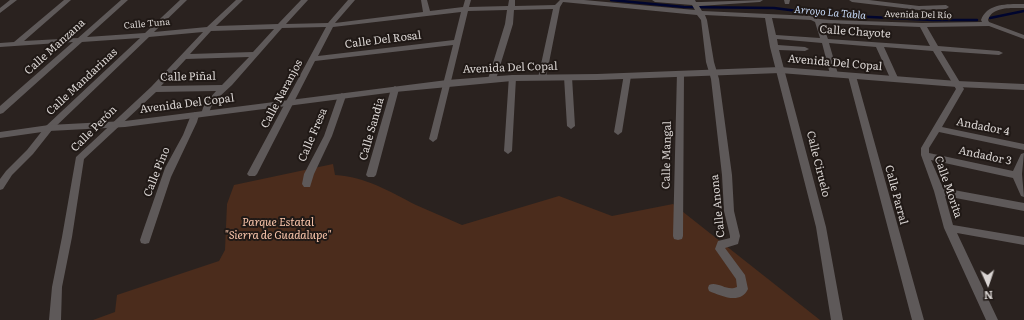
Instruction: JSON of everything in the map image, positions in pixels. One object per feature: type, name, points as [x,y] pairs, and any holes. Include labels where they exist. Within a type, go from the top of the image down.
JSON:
[{"type":"street","points":[[0,11],[14,0]]},
{"type":"street","points":[[16,44],[68,0]]},
{"type":"street","name":"Calle Manzana","points":[[0,111],[125,0]]},
{"type":"street","name":"Calle Mandarinas","points":[[0,186],[9,173],[30,152],[49,128],[184,0]]},
{"type":"street","name":"Calle Perón","points":[[55,320],[57,287],[67,237],[78,163],[86,152],[154,89],[210,28],[240,0]]},
{"type":"street","points":[[205,114],[210,102],[305,0]]},
{"type":"street","points":[[331,25],[352,0]]},
{"type":"street","points":[[424,0],[427,13]]},
{"type":"street","points":[[433,139],[468,0]]},
{"type":"street","points":[[542,78],[557,7],[562,0]]},
{"type":"street","name":"Avenida Del Río","points":[[562,0],[696,7],[760,0]]},
{"type":"street","name":"Avenida Del Río","points":[[655,0],[768,16],[812,18],[818,21],[922,25],[987,24],[998,26],[1024,37]]},
{"type":"street","points":[[852,0],[919,8],[946,7]]},
{"type":"street","points":[[492,79],[509,24],[511,4]]},
{"type":"street","name":"Calle Tuna","points":[[0,45],[148,35],[210,28],[331,25],[511,4],[557,7]]},
{"type":"street","points":[[987,24],[984,18],[987,13],[991,11],[1004,7],[1024,6]]},
{"type":"street","points":[[696,7],[704,20],[712,72]]},
{"type":"street","name":"Calle Ciruelo","points":[[768,16],[773,42],[789,99],[821,230],[837,320]]},
{"type":"street","points":[[818,21],[834,74]]},
{"type":"street","name":"Calle Naranjos","points":[[252,174],[288,103],[331,25]]},
{"type":"street","points":[[922,25],[957,84]]},
{"type":"street","name":"Calle Del Rosal","points":[[313,59],[457,42]]},
{"type":"street","points":[[773,42],[805,49]]},
{"type":"street","name":"Calle Chayote","points":[[773,42],[825,42],[999,53]]},
{"type":"street","points":[[879,45],[895,80]]},
{"type":"street","points":[[184,56],[255,54]]},
{"type":"street","name":"Avenida Del Copal","points":[[0,136],[49,128],[85,125],[115,125],[395,89],[512,78],[568,78],[780,70],[895,80],[1024,87]]},
{"type":"street","name":"Calle Anona","points":[[712,72],[715,79],[723,139],[729,211],[735,236],[734,241],[722,244],[720,249],[741,278],[743,288],[738,293],[734,294],[724,293],[713,288]]},
{"type":"street","name":"Calle Mangal","points":[[678,236],[680,74]]},
{"type":"street","points":[[618,132],[627,76]]},
{"type":"street","name":"Calle Parral","points":[[852,76],[918,320]]},
{"type":"street","points":[[508,151],[512,78]]},
{"type":"street","points":[[568,78],[571,126]]},
{"type":"street","name":"Calle Morita","points":[[957,84],[960,89],[959,92],[938,129],[925,148],[925,155],[939,191],[949,228],[992,320]]},
{"type":"street","name":"Calle Piñal","points":[[154,89],[224,88]]},
{"type":"street","name":"Calle Sandia","points":[[371,175],[395,89]]},
{"type":"street","name":"Calle Fresa","points":[[307,184],[309,174],[328,136],[342,96]]},
{"type":"street","name":"Calle Pino","points":[[145,240],[169,170],[192,126],[195,115]]},
{"type":"street","name":"Andador 4","points":[[938,129],[1024,147]]},
{"type":"street","name":"Andador 3","points":[[925,155],[1016,175]]},
{"type":"street","points":[[1024,156],[1018,166],[1016,175],[1024,193]]},
{"type":"street","points":[[939,191],[1024,207]]},
{"type":"street","points":[[949,228],[1024,241]]},
{"type":"green space","name":"Parque Estatal \"Sierra de Guadalupe\"","points":[[333,164],[335,175],[346,176],[367,182],[462,225],[559,196],[612,216],[673,204],[820,320],[93,320],[115,312],[117,295],[219,261],[225,250],[227,204],[234,185]]},
{"type":"waterway","name":"Arroyo La Tabla","points":[[611,0],[684,7],[774,8],[829,15],[933,20],[977,20]]},
{"type":"waterway","name":"Arroyo La Tabla","points":[[990,18],[1024,11]]}]
